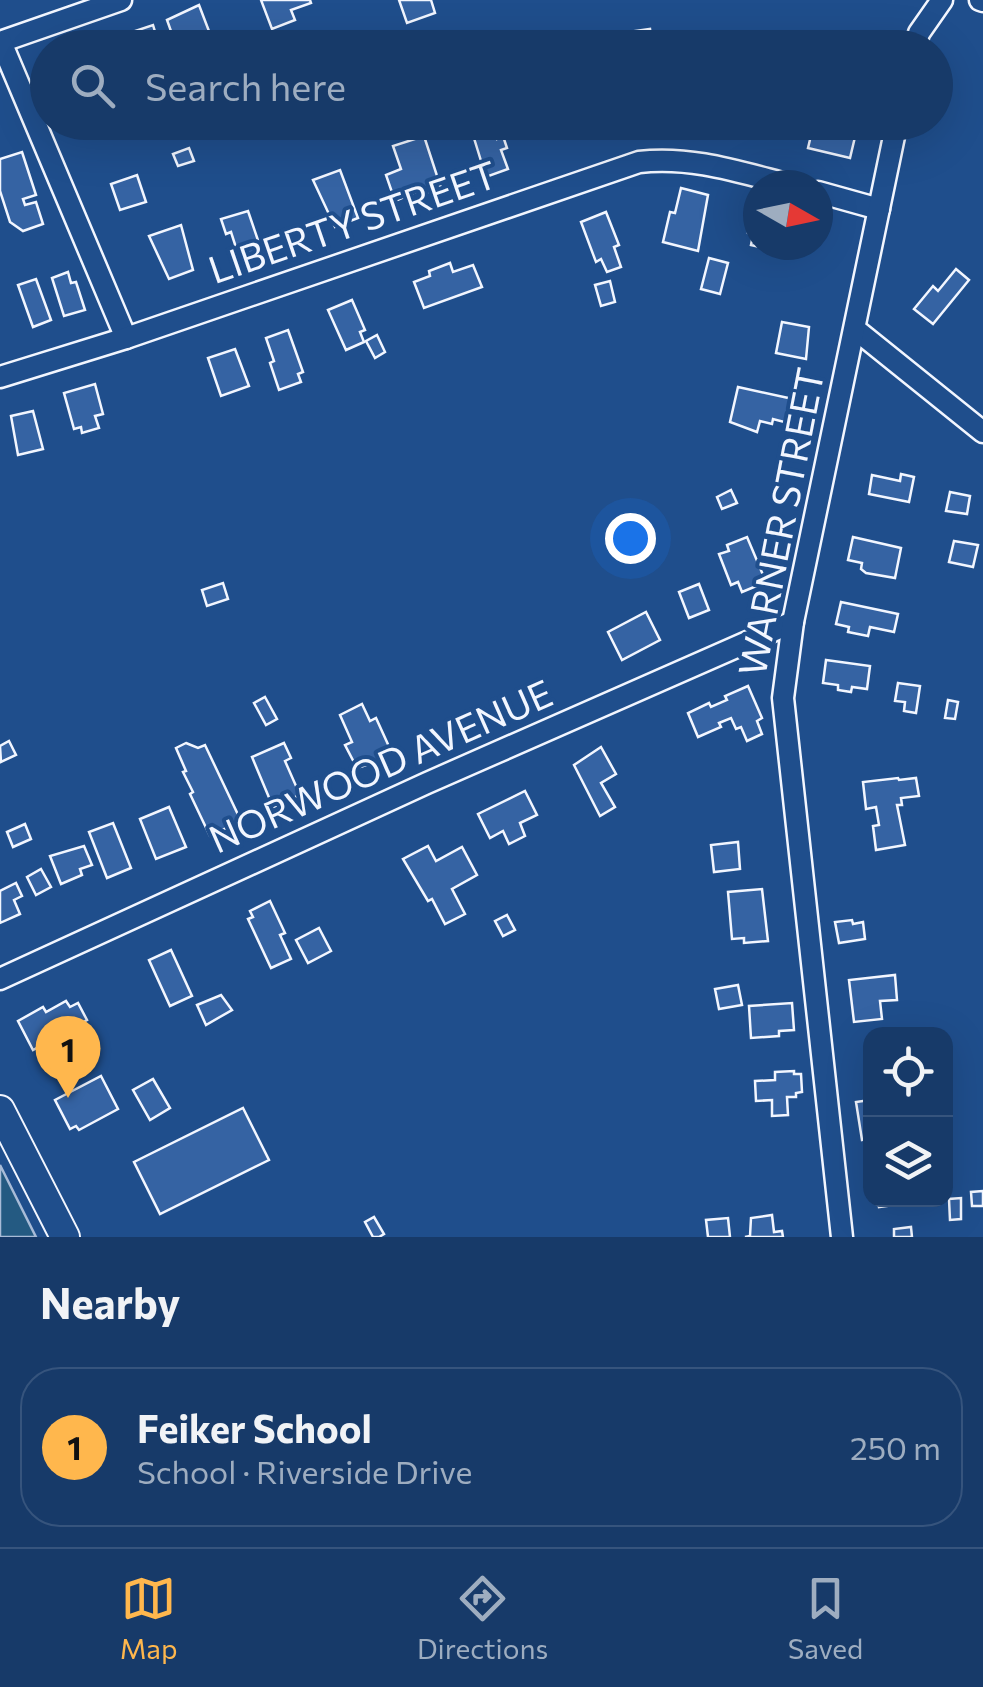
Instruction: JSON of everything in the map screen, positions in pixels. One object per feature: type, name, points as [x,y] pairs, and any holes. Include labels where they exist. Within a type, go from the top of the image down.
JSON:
[{"type":"street","points":[[35,30],[121,0]]},
{"type":"street","points":[[921,30],[942,0]]},
{"type":"street","points":[[30,32],[0,42],[30,112]]},
{"type":"street","points":[[42,140],[126,338]]},
{"type":"street","name":"WARNER STREET","points":[[842,1237],[783,716],[784,674],[893,140]]},
{"type":"street","name":"LIBERTY STREET","points":[[0,377],[126,338],[639,162],[684,160],[743,173]]},
{"type":"street","points":[[833,196],[879,208]]},
{"type":"street","points":[[855,329],[983,432]]},
{"type":"street","name":"NORWOOD AVENUE","points":[[0,979],[427,783],[793,622]]},
{"type":"street","points":[[0,1110],[65,1237]]},
{"type":"shaded area","points":[[0,1165],[36,1237],[0,1237]]},
{"type":"building","points":[[261,0],[311,3],[291,10],[295,20],[272,29]]},
{"type":"building","points":[[399,0],[431,0],[435,13],[407,23]]},
{"type":"building","points":[[199,5],[209,30],[171,30],[167,20]]},
{"type":"building","points":[[425,140],[441,188],[422,195],[420,190],[395,201],[386,175],[401,169],[393,146]]},
{"type":"building","points":[[475,140],[504,140],[507,148],[501,150],[508,169],[486,177]]},
{"type":"building","points":[[810,140],[854,140],[850,158],[808,148]]},
{"type":"building","points":[[189,148],[194,161],[178,166],[173,154]]},
{"type":"building","points":[[22,152],[36,195],[23,199],[25,205],[36,202],[43,224],[23,231],[10,222],[0,191],[0,159]]},
{"type":"building","points":[[340,170],[358,218],[335,227],[313,180]]},
{"type":"building","points":[[137,175],[146,202],[120,210],[111,184]]},
{"type":"building","points":[[681,188],[708,195],[698,251],[663,242]]},
{"type":"building","points":[[248,211],[262,252],[240,260],[231,232],[226,234],[221,219]]},
{"type":"building","points":[[606,212],[619,245],[614,247],[621,267],[607,272],[601,259],[596,262],[581,222]]},
{"type":"building","points":[[181,225],[193,270],[169,279],[149,236]]},
{"type":"building","points":[[709,258],[728,263],[720,294],[701,289]]},
{"type":"building","points":[[450,263],[453,272],[473,265],[482,287],[424,308],[414,282]]},
{"type":"building","points":[[956,269],[969,280],[933,324],[914,309],[933,286],[938,291]]},
{"type":"building","points":[[68,272],[71,283],[76,282],[85,310],[64,316],[52,278]]},
{"type":"building","points":[[36,279],[51,320],[33,327],[18,285]]},
{"type":"building","points":[[610,281],[615,302],[601,306],[595,285]]},
{"type":"building","points":[[352,300],[365,330],[360,332],[364,342],[346,350],[328,310]]},
{"type":"building","points":[[782,322],[809,327],[806,359],[776,353]]},
{"type":"building","points":[[288,330],[303,372],[298,374],[301,382],[279,390],[266,338]]},
{"type":"building","points":[[377,335],[385,352],[375,358],[366,341]]},
{"type":"building","points":[[235,349],[249,386],[221,396],[208,358]]},
{"type":"building","points":[[95,384],[103,414],[95,416],[99,428],[82,433],[81,427],[74,429],[64,393]]},
{"type":"building","points":[[738,387],[793,399],[788,423],[760,421],[757,432],[730,422]]},
{"type":"building","points":[[33,411],[43,449],[18,455],[11,416]]},
{"type":"building","points":[[901,474],[914,477],[909,502],[869,494],[872,475],[900,481]]},
{"type":"building","points":[[731,490],[737,503],[722,509],[717,497]]},
{"type":"building","points":[[950,492],[970,496],[967,514],[946,511]]},
{"type":"building","points":[[747,537],[766,582],[742,592],[738,582],[731,585],[719,554],[729,551],[727,545]]},
{"type":"building","points":[[853,537],[901,548],[895,578],[866,573],[861,569],[862,563],[848,560]]},
{"type":"building","points":[[954,541],[978,545],[973,567],[949,562]]},
{"type":"building","points":[[223,583],[228,599],[207,606],[202,590]]},
{"type":"building","points":[[699,584],[709,610],[689,618],[679,592]]},
{"type":"building","points":[[841,602],[898,614],[894,632],[870,627],[868,636],[848,632],[849,627],[836,624]]},
{"type":"building","points":[[646,612],[660,640],[622,660],[608,632]]},
{"type":"building","points":[[826,660],[870,666],[867,689],[852,687],[851,692],[823,683]]},
{"type":"building","points":[[898,683],[920,686],[916,713],[904,711],[905,702],[895,701]]},
{"type":"building","points":[[748,686],[762,718],[757,721],[762,734],[747,741],[741,727],[736,729],[731,718],[698,737],[688,713],[727,700],[725,696]]},
{"type":"building","points":[[265,697],[277,719],[266,725],[254,703]]},
{"type":"building","points":[[948,700],[958,702],[955,719],[945,718]]},
{"type":"building","points":[[362,704],[370,721],[376,718],[391,751],[381,756],[383,760],[357,768],[345,745],[352,742],[340,715]]},
{"type":"building","points":[[9,741],[16,755],[1,762],[0,746]]},
{"type":"building","points":[[186,743],[198,748],[205,745],[241,821],[210,836],[190,794],[193,792],[176,748]]},
{"type":"building","points":[[284,743],[291,758],[285,761],[300,795],[273,807],[252,757]]},
{"type":"building","points":[[601,747],[616,774],[601,783],[615,807],[600,816],[574,765]]},
{"type":"building","points":[[916,778],[919,796],[901,798],[902,805],[897,805],[905,845],[876,850],[876,807],[866,809],[863,782]]},
{"type":"building","points":[[525,791],[537,815],[520,823],[525,836],[509,844],[503,831],[490,838],[478,814]]},
{"type":"building","points":[[169,807],[186,847],[156,859],[140,819]]},
{"type":"building","points":[[113,823],[131,868],[107,878],[89,832]]},
{"type":"building","points":[[25,824],[31,839],[13,847],[7,832]]},
{"type":"building","points":[[738,842],[740,869],[714,872],[711,845]]},
{"type":"building","points":[[84,846],[92,865],[80,869],[82,875],[61,884],[50,856]]},
{"type":"building","points":[[428,846],[436,861],[462,847],[477,875],[452,889],[465,914],[445,924],[403,859]]},
{"type":"building","points":[[41,869],[51,887],[36,895],[27,877]]},
{"type":"building","points":[[16,883],[22,896],[14,900],[20,914],[0,923],[0,891]]},
{"type":"building","points":[[762,889],[768,941],[744,943],[744,938],[732,939],[728,892]]},
{"type":"building","points":[[270,901],[285,933],[280,935],[291,959],[271,968],[248,919],[253,917],[250,911]]},
{"type":"building","points":[[507,915],[515,930],[503,936],[495,921]]},
{"type":"building","points":[[852,920],[853,924],[863,922],[865,939],[839,943],[835,922]]},
{"type":"building","points":[[319,928],[331,951],[308,963],[296,940]]},
{"type":"building","points":[[171,950],[192,996],[170,1006],[149,960]]},
{"type":"building","points":[[895,975],[897,1000],[880,1001],[882,1019],[854,1022],[849,980]]},
{"type":"building","points":[[738,985],[742,1005],[719,1009],[715,989]]},
{"type":"building","points":[[221,995],[232,1010],[206,1025],[197,1005]]},
{"type":"building","points":[[66,1001],[70,1007],[78,1003],[87,1020],[33,1050],[18,1021],[43,1007],[46,1012]]},
{"type":"building","points":[[792,1003],[794,1030],[779,1031],[779,1036],[751,1038],[749,1006]]},
{"type":"building","points":[[775,1072],[801,1074],[802,1092],[787,1097],[788,1115],[772,1116],[772,1100],[756,1101],[755,1081],[775,1080]]},
{"type":"building","points":[[101,1076],[118,1109],[79,1130],[76,1126],[70,1129],[55,1100]]},
{"type":"building","points":[[153,1079],[170,1108],[150,1120],[133,1090]]},
{"type":"building","points":[[863,1101],[862,1140],[856,1102]]},
{"type":"building","points":[[243,1108],[269,1160],[160,1214],[134,1162]]},
{"type":"building","points":[[983,1191],[983,1206],[972,1206],[971,1192]]},
{"type":"building","points":[[961,1198],[961,1219],[950,1220],[953,1199]]},
{"type":"building","points":[[772,1215],[774,1232],[782,1231],[783,1237],[745,1237],[750,1236],[751,1218]]},
{"type":"building","points":[[374,1217],[384,1234],[379,1237],[373,1237],[365,1222]]},
{"type":"building","points":[[728,1218],[730,1237],[708,1237],[706,1220]]},
{"type":"building","points":[[911,1227],[912,1237],[894,1237],[894,1229]]},
{"type":"place","name":"Feiker School","points":[[68,1098]]}]
